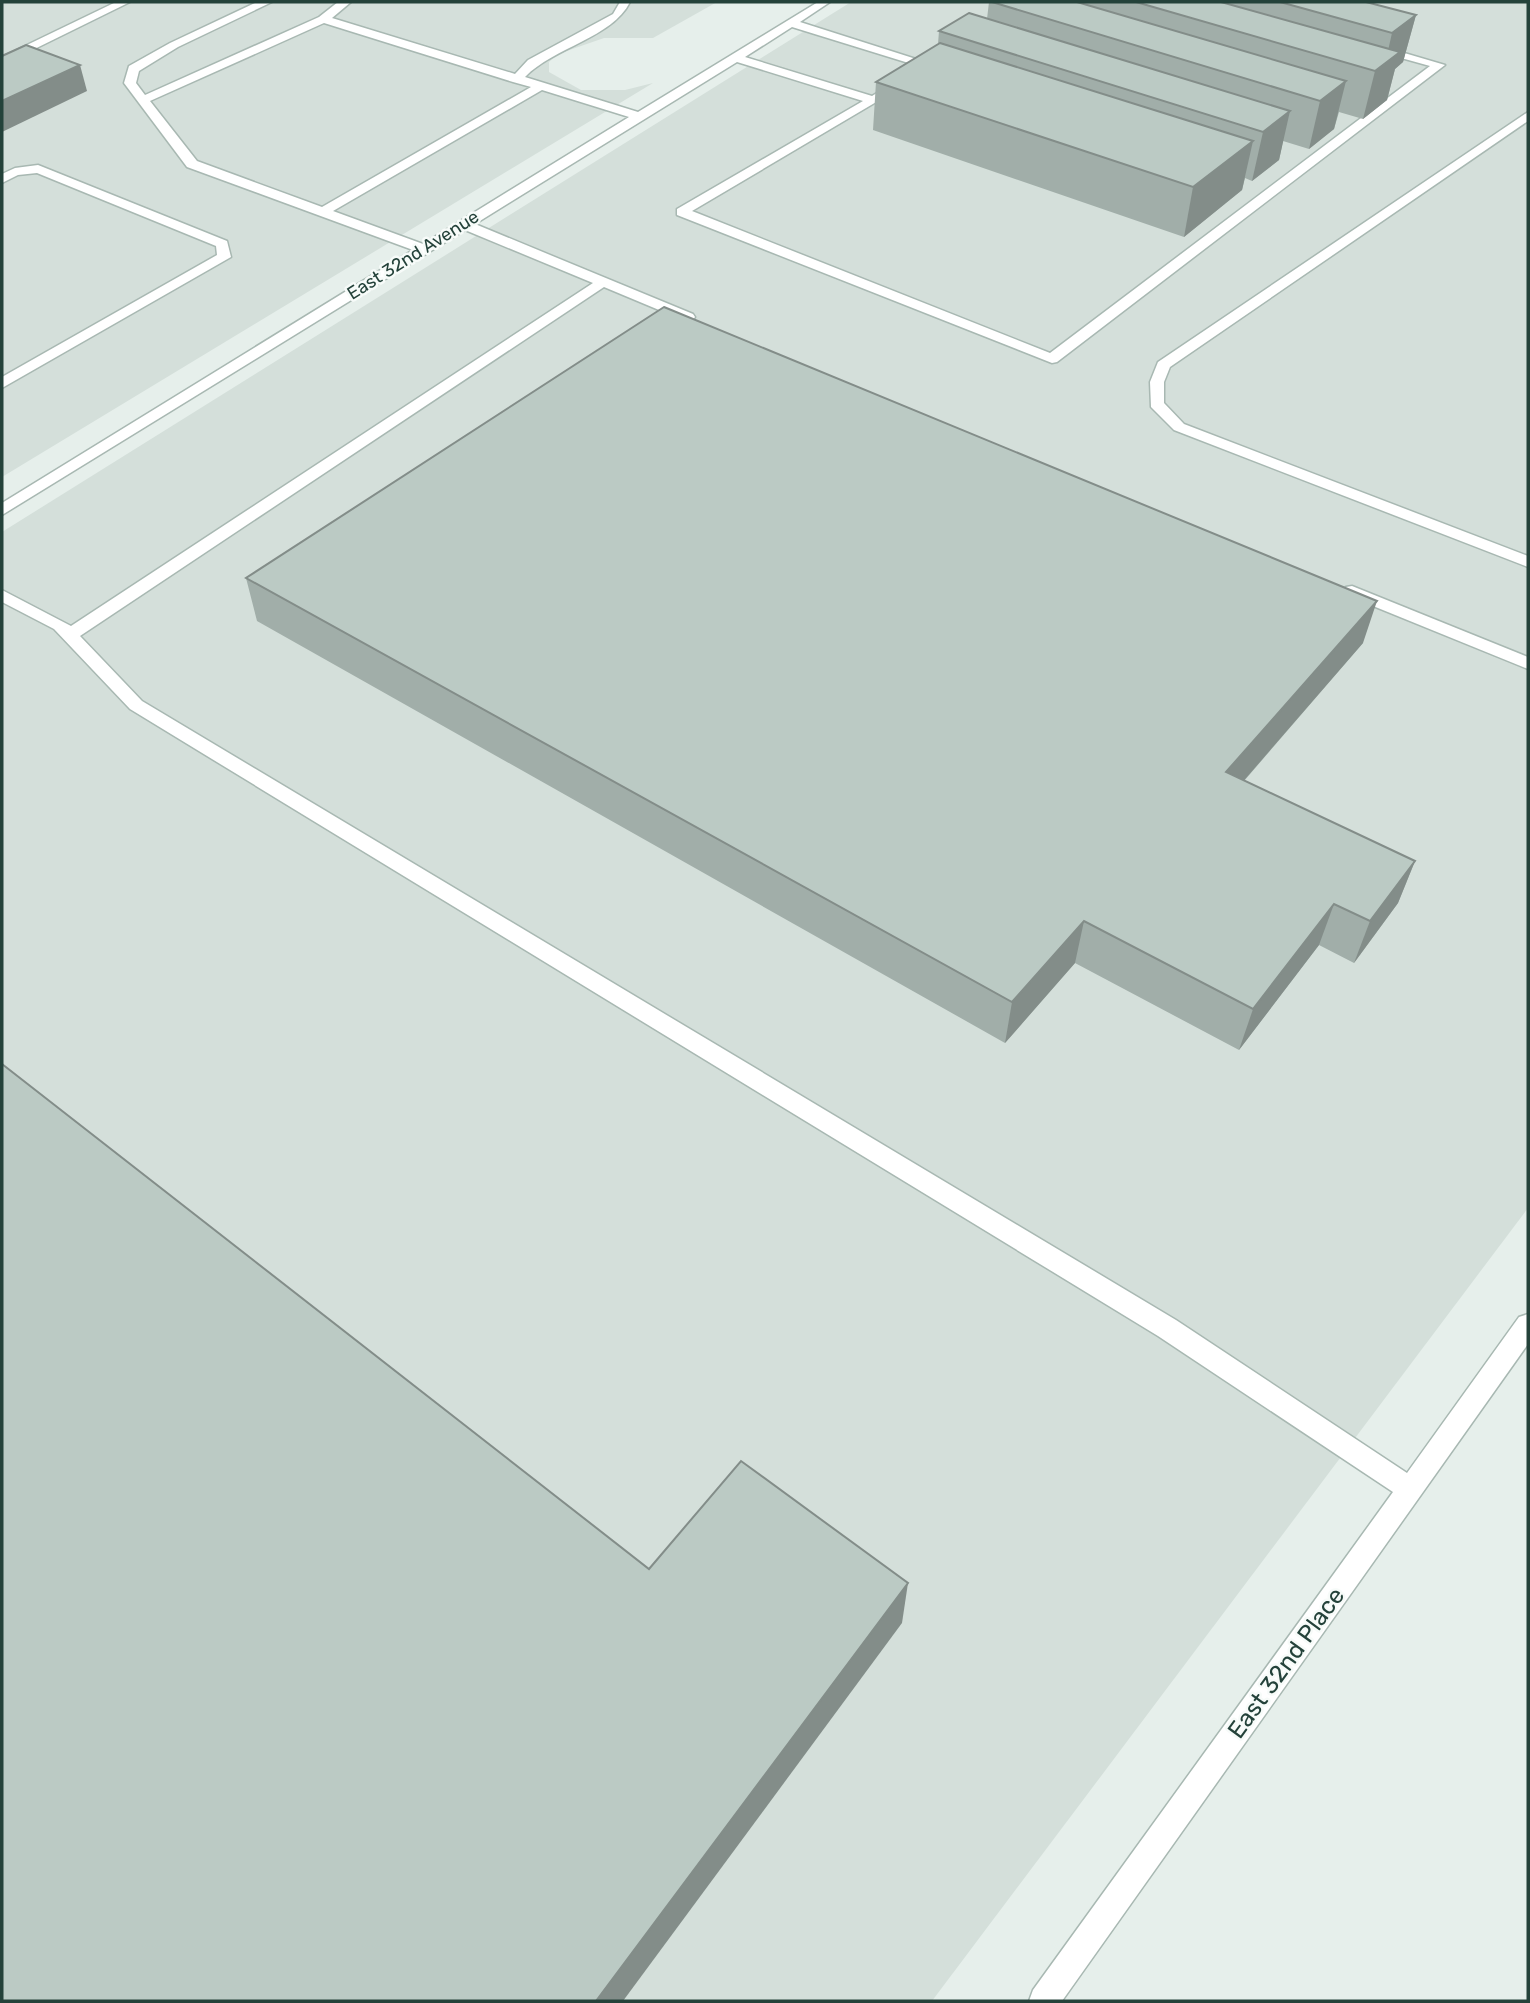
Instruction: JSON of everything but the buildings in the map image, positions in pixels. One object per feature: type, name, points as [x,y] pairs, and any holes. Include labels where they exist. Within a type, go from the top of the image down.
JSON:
[{"type":"street","points":[[2,61],[124,2]]},
{"type":"street","points":[[266,2],[174,45],[133,69],[130,83],[192,164],[423,249]]},
{"type":"street","points":[[143,100],[323,19],[345,2]]},
{"type":"street","points":[[517,79],[532,63],[617,16],[625,2]]},
{"type":"street","name":"East 32nd Avenue","points":[[2,510],[825,2]]},
{"type":"street","points":[[323,19],[638,116]]},
{"type":"street","points":[[791,23],[937,63],[682,212],[1052,359],[1439,65],[1373,46]]},
{"type":"street","points":[[734,57],[873,100]]},
{"type":"street","points":[[323,212],[541,86]]},
{"type":"street","points":[[1528,116],[1163,365],[1157,382],[1156,404],[1179,427],[1528,562]]},
{"type":"street","points":[[2,179],[15,172],[38,169],[222,244],[224,257],[2,383]]},
{"type":"street","points":[[463,224],[705,324]]},
{"type":"street","points":[[69,635],[603,282]]},
{"type":"street","points":[[1335,584],[1528,663]]},
{"type":"street","points":[[2,595],[61,625],[136,705],[1155,1321],[1410,1489]]},
{"type":"street","name":"East 32nd Place","points":[[1044,2001],[1528,1325]]},
{"type":"shaded area","points":[[2,2],[717,2],[653,38],[604,38],[558,54],[549,62],[549,72],[581,90],[625,90],[653,83],[2,477]]},
{"type":"shaded area","points":[[851,2],[1528,2],[1528,1208],[932,2001],[2,2001],[2,532]]}]
